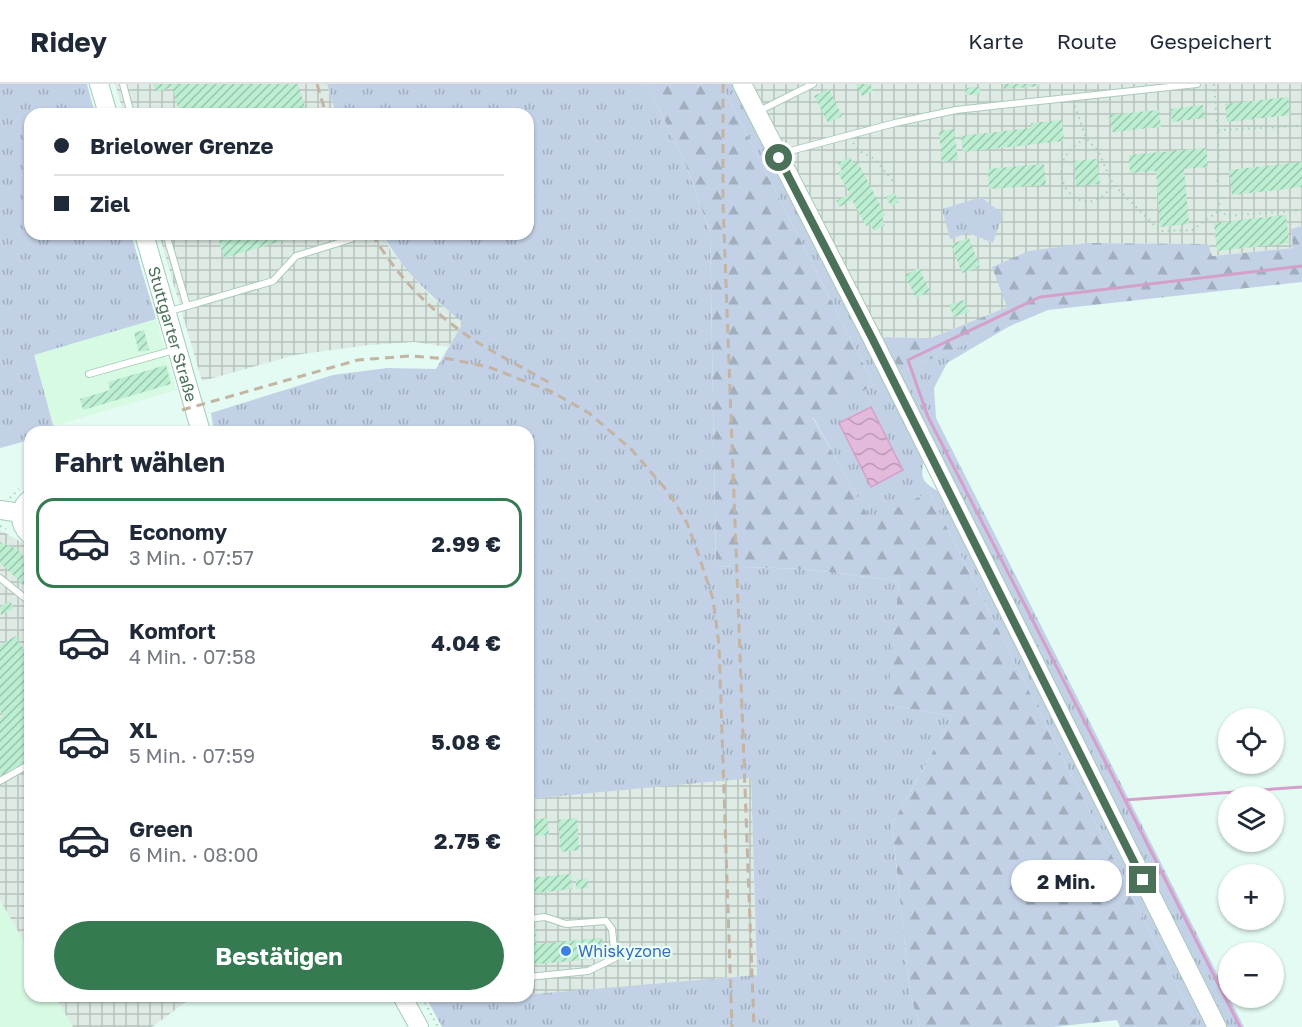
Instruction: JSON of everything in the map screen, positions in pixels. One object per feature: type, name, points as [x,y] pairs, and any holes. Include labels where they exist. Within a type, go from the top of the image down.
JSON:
[{"type":"main road","points":[[99,84],[106,108]]},
{"type":"main road","points":[[742,84],[1217,1027]]},
{"type":"main road","name":"Stuttgarter Straße","points":[[146,240],[199,426]]},
{"type":"main road","points":[[0,510],[24,506]]},
{"type":"main road","points":[[24,512],[22,525],[24,528]]},
{"type":"main road","points":[[413,1002],[419,1027]]},
{"type":"lane","points":[[123,84],[129,108]]},
{"type":"lane","points":[[756,113],[813,84]]},
{"type":"lane","points":[[779,158],[794,150],[956,110],[1197,84]]},
{"type":"lane","points":[[168,240],[187,306]]},
{"type":"lane","points":[[166,312],[273,281],[296,256],[348,240]]},
{"type":"lane","points":[[89,374],[177,349]]},
{"type":"lane","points":[[0,578],[24,597]]},
{"type":"lane","points":[[0,781],[24,767]]},
{"type":"lane","points":[[534,918],[545,917],[566,924],[606,921],[612,929],[615,958],[588,971],[534,976]]},
{"type":"path","points":[[1214,84],[1220,210],[1227,216],[1302,210]]},
{"type":"path","points":[[1072,97],[1086,138],[1098,151],[1113,184],[1160,231],[1192,230],[1220,210]]},
{"type":"path","points":[[1217,130],[1302,126]]},
{"type":"path","points":[[848,136],[861,152],[875,159],[894,183]]},
{"type":"path","points":[[1086,138],[1071,148],[1065,156],[1062,171],[1064,185],[1069,194],[1074,200],[1092,200],[1108,193],[1113,184]]},
{"type":"path","points":[[0,526],[6,529]]},
{"type":"path","points":[[416,1002],[438,1027]]},
{"type":"shaded area","points":[[115,84],[327,84],[334,108],[122,108]]},
{"type":"shaded area","points":[[746,84],[1302,84],[1302,226],[1292,229],[1293,248],[1211,256],[1208,244],[1087,243],[1007,307],[931,338],[875,337]],"holes":[[[1002,214],[993,243],[968,233]]]},
{"type":"shaded area","points":[[161,240],[386,240],[391,251],[429,295],[464,323],[448,347],[414,342],[369,345],[295,355],[202,381]]},
{"type":"shaded area","points":[[156,319],[176,390],[53,426],[33,355]]},
{"type":"shaded area","points":[[0,530],[24,544],[24,942],[0,900]]},
{"type":"shaded area","points":[[751,777],[757,975],[534,994],[534,798]]},
{"type":"shaded area","points":[[0,900],[24,942],[24,1002],[58,1002],[73,1027],[0,1027]]},
{"type":"shaded area","points":[[58,1002],[186,1002],[152,1027],[73,1027]]},
{"type":"green space","points":[[0,84],[87,84],[93,108],[24,108],[24,240],[133,240],[156,319],[34,355],[53,426],[24,426],[24,442],[0,448]]},
{"type":"green space","points":[[327,84],[647,84],[684,160],[710,232],[716,566],[804,569],[899,581],[888,705],[953,716],[892,824],[910,994],[920,1027],[442,1027],[429,1003],[534,1002],[534,994],[757,975],[751,778],[534,798],[534,426],[213,426],[211,413],[333,375],[387,368],[436,369],[463,323],[408,271],[386,240],[534,240],[534,108],[334,108]]},
{"type":"green space","points":[[647,84],[721,84],[874,385],[813,418],[871,521],[929,492],[1198,1027],[1120,1027],[1117,1020],[1053,1027],[920,1027],[910,994],[892,824],[953,716],[887,705],[899,581],[804,569],[716,566],[710,232],[684,160]]},
{"type":"green space","points":[[721,84],[734,84],[924,460],[922,472],[924,480],[941,493],[1210,1027],[1198,1027],[929,492],[871,522],[813,417],[874,385]]},
{"type":"green space","points":[[981,197],[1003,214],[993,243],[968,233],[950,239],[942,209]]},
{"type":"green space","points":[[1302,226],[1302,282],[1048,310],[895,374],[875,337],[931,338],[1007,307],[992,267],[1029,251],[1087,243],[1208,244],[1212,256],[1293,248],[1291,229]]},
{"type":"green space","points":[[1015,323],[947,363],[934,388],[936,418],[1218,976],[1218,1008],[1234,1008],[1244,1027],[1224,1027],[895,374]]},
{"type":"water","points":[[871,407],[903,470],[871,487],[839,423]]},
{"type":"building","points":[[153,84],[298,84],[305,108],[178,108],[172,87],[156,92]]},
{"type":"building","points":[[856,84],[870,84],[873,91],[862,96]]},
{"type":"building","points":[[1003,84],[1040,84],[1040,86],[1004,89]]},
{"type":"building","points":[[980,87],[980,94],[965,95],[965,88]]},
{"type":"building","points":[[829,89],[842,116],[828,123],[814,96]]},
{"type":"building","points":[[1288,97],[1290,115],[1227,122],[1225,104]]},
{"type":"building","points":[[1203,105],[1205,118],[1172,122],[1171,109]]},
{"type":"building","points":[[1159,110],[1161,127],[1112,132],[1110,115]]},
{"type":"building","points":[[1062,120],[1064,141],[963,152],[961,136],[1032,128],[1031,123]]},
{"type":"building","points":[[954,129],[958,160],[942,162],[939,131]]},
{"type":"building","points":[[1206,148],[1208,167],[1184,169],[1189,224],[1160,227],[1156,171],[1130,173],[1129,155]]},
{"type":"building","points":[[850,157],[854,164],[858,162],[885,215],[881,218],[885,225],[874,231],[870,224],[866,226],[852,200],[839,207],[836,201],[850,194],[838,173],[842,171],[838,163]]},
{"type":"building","points":[[1097,159],[1100,184],[1076,186],[1074,161]]},
{"type":"building","points":[[1302,162],[1302,187],[1232,195],[1229,170]]},
{"type":"building","points":[[1044,164],[1046,185],[989,189],[988,169]]},
{"type":"building","points":[[894,193],[899,202],[891,206],[886,197]]},
{"type":"building","points":[[1286,215],[1289,243],[1217,251],[1214,223]]},
{"type":"building","points":[[969,238],[980,267],[962,273],[951,244]]},
{"type":"building","points":[[219,240],[285,240],[224,258]]},
{"type":"building","points":[[919,268],[930,291],[916,298],[905,275]]},
{"type":"building","points":[[964,300],[969,312],[954,317],[949,305]]},
{"type":"building","points":[[144,330],[149,350],[139,352],[134,333]]},
{"type":"building","points":[[166,365],[171,384],[83,410],[80,399],[110,390],[108,382]]},
{"type":"building","points":[[0,542],[17,549],[24,557],[24,586],[5,567],[0,564]]},
{"type":"building","points":[[10,601],[14,608],[1,615],[0,607]]},
{"type":"building","points":[[16,636],[24,650],[24,762],[0,776],[0,718],[3,716],[0,710],[0,645]]},
{"type":"building","points":[[547,818],[549,835],[534,836],[534,819]]},
{"type":"building","points":[[577,818],[579,850],[561,852],[558,820]]},
{"type":"building","points":[[571,874],[572,889],[534,893],[534,877]]},
{"type":"building","points":[[587,879],[588,888],[576,889],[576,880]]},
{"type":"building","name":"Whiskyzone","points":[[534,925],[536,944],[602,938],[604,958],[534,964]]},
{"type":"waterway","points":[[1302,266],[1040,297],[908,360],[928,417],[1125,800],[1302,787]]},
{"type":"waterway","points":[[1125,800],[1240,1027]]},
{"type":"railway","points":[[317,84],[324,108]]},
{"type":"railway","points":[[723,84],[723,204],[754,1027]]},
{"type":"railway","points":[[376,240],[421,297],[445,319],[481,344],[553,385]]},
{"type":"railway","points":[[182,410],[358,360],[410,356],[450,359],[489,367],[552,392],[589,413],[632,450],[669,493],[687,523],[713,599],[719,645],[732,1027]]},
{"type":"place","name":"Whiskyzone","points":[[566,951]]},
{"type":"route","points":[[779,158],[872,338],[1143,880]]}]
